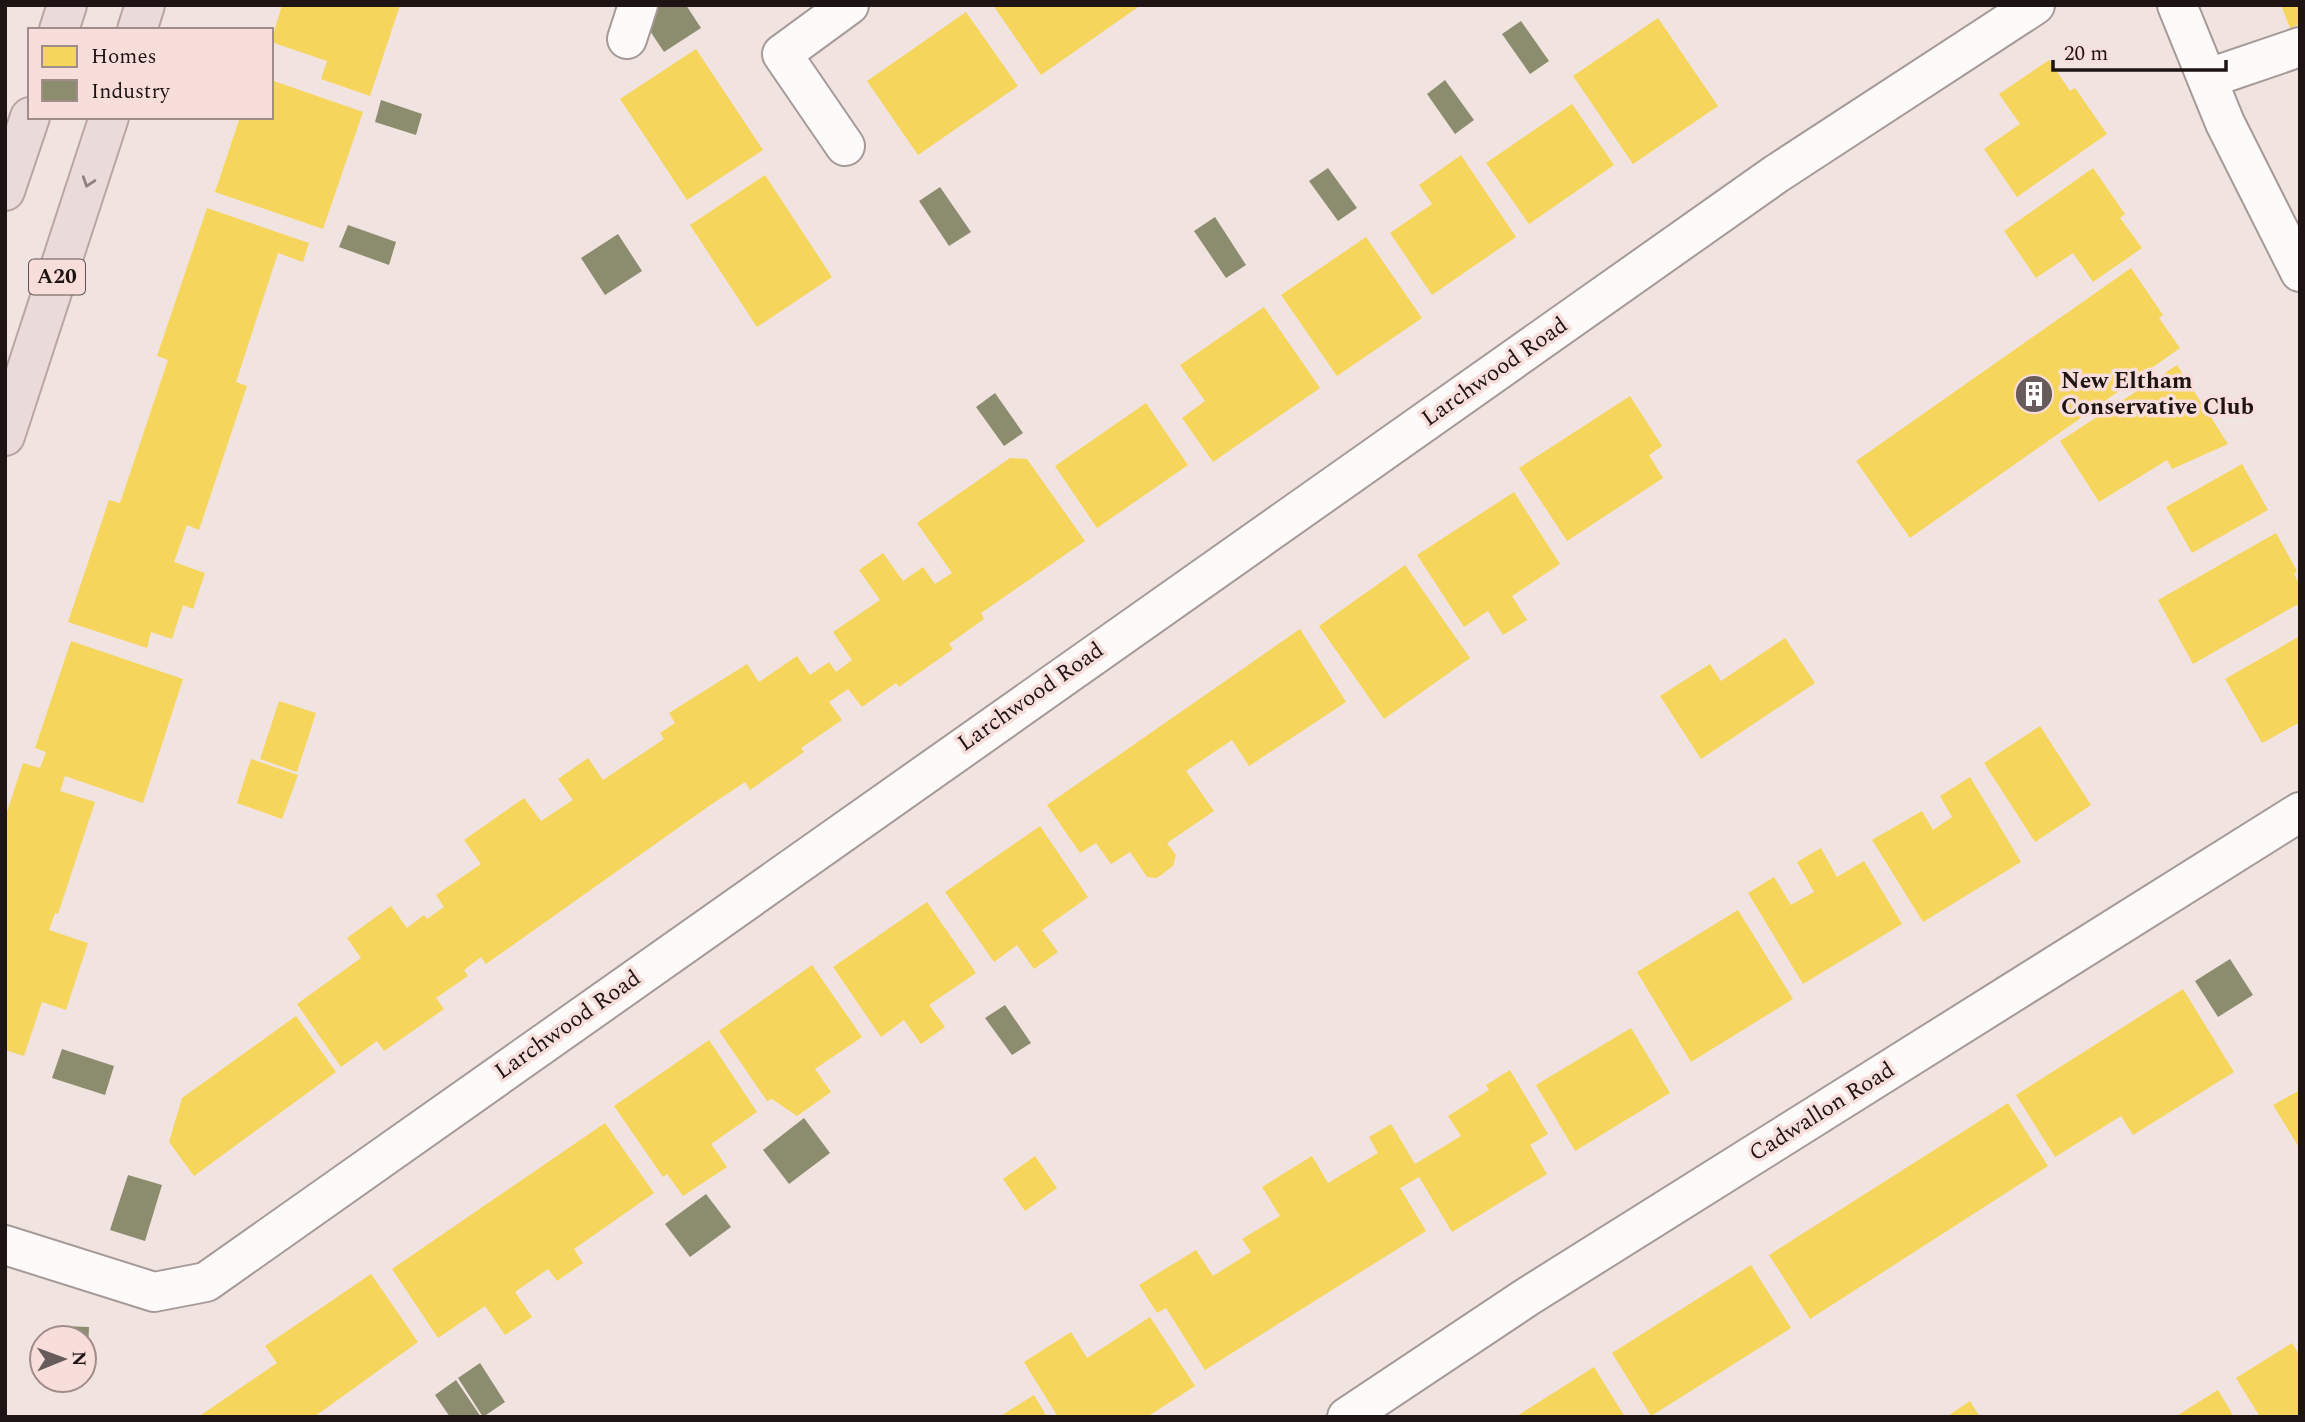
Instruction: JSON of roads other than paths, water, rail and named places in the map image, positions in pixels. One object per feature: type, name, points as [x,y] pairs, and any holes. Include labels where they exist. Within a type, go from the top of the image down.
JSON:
[{"type":"highway","points":[[60,28],[67,5]]},
{"type":"highway","points":[[138,28],[145,5]]},
{"type":"highway","points":[[5,191],[29,119]]},
{"type":"highway","name":"A20","points":[[5,436],[108,119]]},
{"type":"street","points":[[845,146],[782,54],[849,5]]},
{"type":"street","name":"Larchwood Road","points":[[5,1245],[154,1292],[206,1282],[1755,190],[2035,5]]},
{"type":"street","points":[[2177,5],[2209,78],[2225,123],[2300,272]]},
{"type":"street","points":[[2209,78],[2300,47]]},
{"type":"street","name":"Cadwallon Road","points":[[1347,1417],[1527,1297],[2300,812]]},
{"type":"place","name":"New Eltham Conservative Club","points":[[2034,394]]}]
